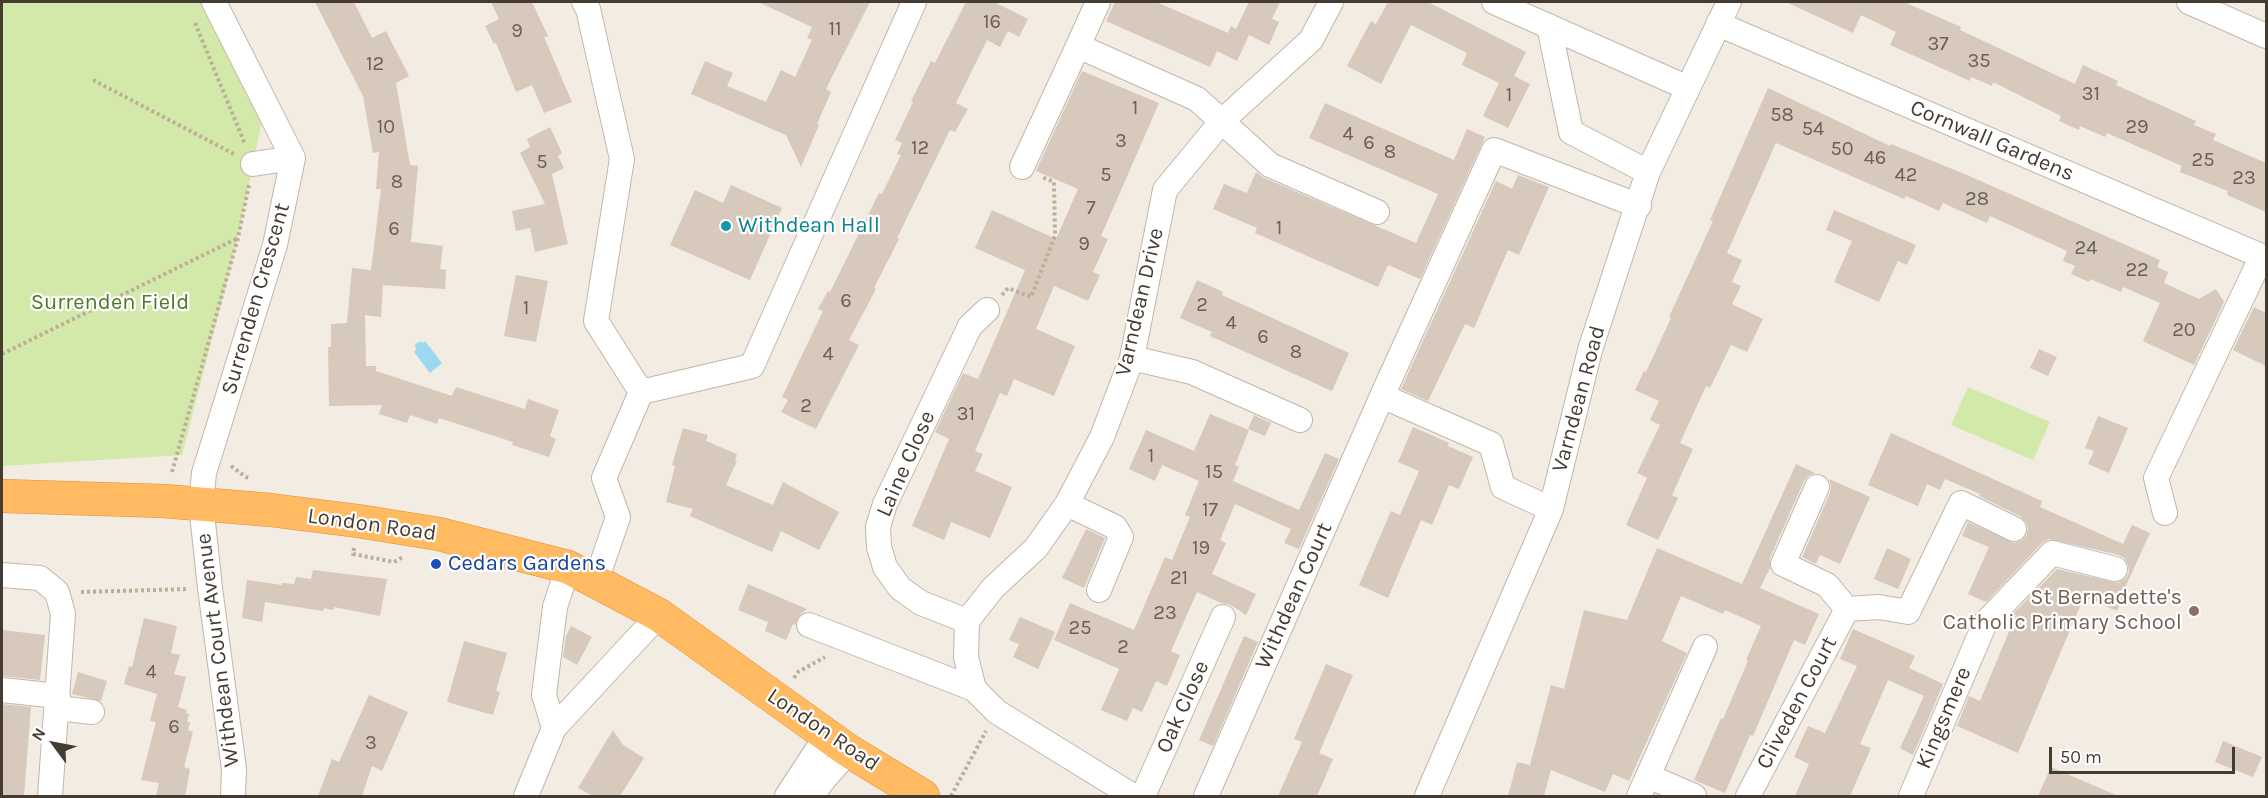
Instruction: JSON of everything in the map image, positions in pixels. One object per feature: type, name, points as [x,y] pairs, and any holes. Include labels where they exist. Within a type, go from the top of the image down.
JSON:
[{"type":"highway","name":"London Road","points":[[2,496],[164,501],[314,516],[439,534],[582,574],[658,615],[838,743],[923,796]]},
{"type":"street","points":[[214,2],[293,158],[253,164]]},
{"type":"street","points":[[584,2],[588,9],[622,159],[596,321],[641,392]]},
{"type":"street","points":[[641,392],[752,366],[914,2]]},
{"type":"street","points":[[1022,167],[1098,2]]},
{"type":"street","name":"Varndean Drive","points":[[967,621],[993,588],[1036,548],[1067,504],[1102,437],[1132,358],[1165,190],[1222,121],[1311,40],[1330,2]]},
{"type":"street","points":[[1494,2],[1688,88]]},
{"type":"street","name":"Varndean Road","points":[[1426,796],[1551,509],[1590,350],[1639,206],[1648,172],[1729,2]]},
{"type":"street","points":[[2189,2],[2266,36]]},
{"type":"street","name":"Cornwall Gardens","points":[[1718,24],[2264,257]]},
{"type":"street","points":[[1549,26],[1571,132],[1648,172]]},
{"type":"street","points":[[1078,46],[1197,99],[1270,165],[1377,212]]},
{"type":"street","name":"Withdean Court","points":[[1206,796],[1382,396],[1494,150],[1639,206]]},
{"type":"street","name":"Surrenden Crescent","points":[[201,504],[204,473],[275,245],[293,158]]},
{"type":"street","points":[[2165,513],[2156,478],[2264,257]]},
{"type":"street","name":"Laine Close","points":[[967,621],[921,603],[900,588],[885,567],[879,547],[878,527],[885,504],[970,326],[987,310]]},
{"type":"street","points":[[1132,358],[1192,372],[1300,420]]},
{"type":"street","points":[[554,728],[544,695],[555,607],[582,574],[618,518],[604,478],[641,392]]},
{"type":"street","points":[[1382,396],[1491,444],[1503,487],[1551,509]]},
{"type":"street","name":"Cliveden Court","points":[[1817,488],[1783,564],[1827,585],[1847,609]]},
{"type":"street","name":"Cliveden Court","points":[[1847,609],[1879,607],[1908,612],[1961,503],[2014,529]]},
{"type":"street","name":"Withdean Court Avenue","points":[[201,504],[234,769],[233,796]]},
{"type":"street","points":[[1067,504],[1115,527],[1121,537],[1099,590]]},
{"type":"street","name":"Kingsmere","points":[[1911,796],[1985,623],[2052,553],[2115,569]]},
{"type":"street","points":[[2,575],[40,578],[57,592],[63,614],[50,796]]},
{"type":"street","name":"Cliveden Court","points":[[1748,796],[1847,609]]},
{"type":"street","points":[[526,796],[554,728],[658,615]]},
{"type":"street","name":"Oak Close","points":[[1143,796],[1223,617]]},
{"type":"street","points":[[967,621],[966,657],[974,689]]},
{"type":"street","points":[[809,625],[974,689],[997,712],[1133,796]]},
{"type":"street","points":[[1694,796],[1643,786],[1705,647]]},
{"type":"street","points":[[2,690],[92,712]]},
{"type":"street","points":[[787,796],[838,743]]},
{"type":"street","points":[[812,796],[824,779],[838,743]]},
{"type":"path","points":[[172,471],[238,238],[253,164],[190,12]]},
{"type":"path","points":[[93,80],[253,164]]},
{"type":"path","points":[[987,310],[1008,288],[1031,297],[1055,236],[1054,182],[1022,167]]},
{"type":"path","points":[[2,354],[238,238]]},
{"type":"path","points":[[353,554],[394,562]]},
{"type":"path","points":[[57,592],[210,588]]},
{"type":"path","points":[[951,796],[997,712]]},
{"type":"green space","name":"Surrenden Field","points":[[2,2],[216,2],[262,120],[238,238],[182,455],[2,466]]},
{"type":"green space","points":[[1968,387],[2050,422],[2033,460],[1951,425]]},
{"type":"water","points":[[422,341],[423,343],[425,341],[442,363],[430,373],[414,352],[415,344]]},
{"type":"building","points":[[315,2],[354,2],[372,38],[386,31],[409,76],[396,83],[410,165],[418,166],[411,242],[443,246],[440,269],[446,270],[445,289],[383,285],[381,317],[365,315],[366,366],[376,366],[376,371],[452,396],[456,387],[525,409],[528,399],[559,410],[550,436],[556,439],[549,457],[512,445],[513,442],[439,418],[437,424],[410,415],[407,423],[379,414],[382,405],[329,406],[328,347],[331,347],[331,324],[347,323],[352,268],[371,270],[381,189],[376,189],[379,152],[373,153],[363,96]]},
{"type":"building","points":[[491,2],[532,2],[548,36],[544,37],[572,102],[544,113],[532,85],[516,92],[496,43],[494,44],[485,26],[499,19]]},
{"type":"building","points":[[758,2],[870,2],[826,89],[831,92],[801,167],[786,135],[691,94],[705,61],[733,73],[727,86],[766,102],[781,70],[795,77],[812,40],[807,38],[812,27]]},
{"type":"building","points":[[966,2],[994,2],[1028,19],[1019,37],[1008,31],[1000,47],[987,40],[956,103],[968,109],[955,132],[950,130],[897,238],[899,239],[874,288],[876,289],[849,340],[859,345],[816,429],[781,412],[788,400],[782,397],[823,311],[818,309],[828,291],[830,292],[879,193],[882,194],[901,155],[897,154],[902,143],[895,140],[913,102],[911,101],[931,61],[935,63]]},
{"type":"building","points":[[1115,2],[1156,2],[1228,33],[1231,26],[1236,29],[1249,2],[1280,2],[1272,19],[1279,22],[1269,45],[1249,35],[1237,61],[1217,51],[1210,67],[1106,21]]},
{"type":"building","points":[[1388,2],[1428,2],[1526,52],[1514,76],[1530,84],[1508,128],[1483,116],[1499,83],[1462,65],[1467,53],[1411,25],[1381,84],[1347,66],[1371,21],[1376,24]]},
{"type":"building","points":[[1786,2],[1904,2],[1961,27],[1960,30],[2075,84],[2083,65],[2118,81],[2116,85],[2196,121],[2194,125],[2216,134],[2213,140],[2266,163],[2266,212],[2227,195],[2228,191],[2180,172],[2182,166],[2107,133],[2105,137],[2080,126],[2079,130],[2059,121],[2061,116],[1993,82],[1992,86],[1971,77],[1970,81],[1890,45],[1896,32],[1861,15],[1853,33]]},
{"type":"building","points":[[1082,71],[1159,103],[1101,236],[1108,239],[1093,272],[1100,275],[1088,301],[1054,286],[1036,329],[1075,346],[1054,396],[1014,379],[1007,396],[1000,393],[975,451],[983,454],[975,471],[1012,487],[990,538],[951,522],[944,540],[912,526],[949,439],[935,432],[963,373],[978,379],[1025,270],[975,248],[992,210],[1056,239],[1078,189],[1036,171]]},
{"type":"building","points":[[1768,88],[1890,146],[1891,144],[1967,175],[2160,260],[2157,267],[2168,272],[2164,283],[2199,299],[2216,289],[2224,302],[2194,365],[2143,341],[2160,303],[2123,287],[2121,292],[2071,274],[2075,266],[2063,261],[2067,251],[1990,216],[1987,223],[1943,203],[1939,211],[1906,196],[1904,199],[1776,143],[1727,253],[1742,260],[1732,282],[1741,286],[1732,304],[1763,319],[1747,352],[1731,345],[1710,388],[1706,386],[1680,443],[1693,449],[1672,495],[1678,498],[1658,540],[1626,525],[1647,478],[1637,473],[1660,425],[1650,420],[1659,401],[1635,390],[1671,318],[1669,317],[1713,221],[1710,220]]},
{"type":"building","points":[[1325,103],[1454,160],[1467,129],[1485,137],[1420,279],[1388,265],[1378,287],[1255,233],[1257,228],[1213,209],[1224,184],[1247,193],[1256,172],[1264,178],[1416,243],[1438,194],[1309,138]]},
{"type":"building","points":[[550,127],[562,153],[558,156],[564,168],[552,174],[568,244],[535,252],[530,228],[516,231],[512,211],[545,204],[520,153],[530,147],[527,139]]},
{"type":"building","points":[[1518,175],[1549,187],[1519,255],[1508,250],[1474,328],[1465,324],[1428,401],[1401,389],[1496,181],[1512,189]]},
{"type":"building","name":"Withdean Hall","points":[[731,185],[782,208],[750,280],[670,245],[695,190],[723,203]]},
{"type":"building","points":[[1834,210],[1916,245],[1907,265],[1898,261],[1879,302],[1834,282],[1852,241],[1826,230]]},
{"type":"building","points":[[516,275],[548,281],[536,342],[504,336]]},
{"type":"building","points":[[1197,280],[1223,292],[1222,295],[1349,353],[1332,391],[1210,336],[1212,332],[1180,318]]},
{"type":"building","points":[[2254,307],[2266,313],[2266,366],[2233,350]]},
{"type":"building","points":[[2039,349],[2057,357],[2048,376],[2030,368]]},
{"type":"building","points":[[1210,414],[1249,430],[1235,465],[1239,467],[1233,481],[1299,510],[1325,453],[1339,459],[1299,549],[1284,543],[1291,529],[1235,504],[1220,540],[1226,543],[1212,574],[1256,594],[1246,615],[1229,604],[1221,603],[1197,592],[1171,651],[1180,655],[1167,686],[1156,681],[1142,712],[1133,708],[1127,721],[1101,710],[1119,669],[1054,640],[1070,603],[1134,630],[1165,557],[1172,560],[1190,517],[1185,515],[1199,481],[1162,465],[1155,481],[1129,469],[1146,430],[1194,451]]},
{"type":"building","points":[[1254,415],[1271,423],[1265,436],[1248,429]]},
{"type":"building","points":[[2098,416],[2128,428],[2109,473],[2088,464],[2094,451],[2085,448]]},
{"type":"building","points":[[1413,427],[1473,457],[1459,489],[1449,485],[1432,525],[1421,520],[1388,598],[1359,585],[1391,511],[1400,515],[1419,471],[1398,462]]},
{"type":"building","points":[[683,428],[708,435],[706,441],[737,454],[735,460],[737,461],[726,485],[773,505],[783,482],[839,512],[819,550],[781,531],[772,552],[690,516],[693,509],[666,502],[675,466],[672,465]]},
{"type":"building","points":[[1891,433],[2042,501],[2040,507],[2123,544],[2132,525],[2150,533],[2123,592],[2125,592],[2117,611],[2084,597],[2018,753],[1957,726],[1969,696],[1980,701],[2016,615],[2013,614],[2057,569],[2118,583],[2126,578],[2129,572],[2128,565],[2119,555],[2049,539],[2042,543],[1986,602],[1968,594],[1989,547],[1962,536],[1968,522],[2014,543],[2026,536],[2028,529],[2026,522],[2020,516],[1979,496],[1980,494],[1945,479],[1940,490],[1927,484],[1918,506],[1868,485]]},
{"type":"building","points":[[1796,464],[1815,473],[1804,481],[1770,558],[1770,568],[1760,588],[1819,614],[1805,645],[1794,640],[1753,736],[1750,735],[1725,793],[1694,780],[1721,718],[1723,719],[1761,626],[1725,610],[1723,614],[1681,596],[1662,641],[1687,653],[1629,781],[1613,774],[1605,792],[1551,770],[1544,796],[1508,796],[1517,762],[1530,765],[1551,685],[1564,689],[1584,610],[1627,620],[1657,548],[1742,584]]},
{"type":"building","points":[[1829,479],[1870,497],[1840,564],[1820,555],[1816,564],[1802,557],[1830,493]]},
{"type":"building","points":[[1086,529],[1105,538],[1084,588],[1062,578]]},
{"type":"building","points":[[1887,548],[1911,559],[1898,589],[1874,579]]},
{"type":"building","points":[[313,570],[387,579],[380,616],[334,607],[333,610],[324,608],[323,611],[265,602],[262,622],[242,618],[247,580],[282,585],[282,583],[294,584],[296,577],[311,579]]},
{"type":"building","points":[[748,584],[807,609],[800,614],[795,625],[793,624],[786,640],[765,631],[768,622],[738,610]]},
{"type":"building","points":[[1020,617],[1055,632],[1038,669],[1013,657],[1019,644],[1009,640]]},
{"type":"building","points":[[144,618],[177,626],[171,653],[180,655],[174,674],[186,677],[178,707],[187,710],[186,713],[189,714],[187,722],[190,722],[188,730],[193,732],[184,767],[190,769],[185,796],[156,796],[159,783],[141,780],[156,722],[150,721],[157,694],[124,684],[129,666],[132,667]]},
{"type":"building","points":[[571,626],[592,637],[577,665],[563,657],[566,636]]},
{"type":"building","points":[[1853,629],[1915,656],[1909,668],[1943,684],[1913,755],[1900,748],[1924,696],[1888,680],[1860,744],[1871,748],[1850,796],[1795,796],[1809,764],[1794,757],[1808,726],[1825,733],[1857,666],[1840,659]]},
{"type":"building","points":[[2,630],[45,635],[40,680],[2,676]]},
{"type":"building","points":[[1244,636],[1258,642],[1213,746],[1199,740]]},
{"type":"building","points":[[464,641],[507,653],[496,691],[500,692],[493,715],[447,702]]},
{"type":"building","points":[[1326,664],[1353,675],[1319,753],[1333,759],[1317,796],[1278,796],[1302,742],[1294,739]]},
{"type":"building","points":[[78,672],[107,681],[101,701],[72,694]]},
{"type":"building","points":[[369,695],[408,712],[382,771],[372,766],[362,796],[318,796],[332,759],[339,762]]},
{"type":"building","points":[[2,704],[31,707],[24,796],[2,796]]},
{"type":"building","points":[[613,730],[623,745],[644,758],[620,796],[593,796],[578,788]]},
{"type":"building","points":[[2223,741],[2262,757],[2253,777],[2215,762]]},
{"type":"building","points":[[2051,767],[2118,796],[2038,796]]},
{"type":"place","name":"Withdean Hall","points":[[726,226]]},
{"type":"place","name":"Cedars Gardens","points":[[436,564]]},
{"type":"place","name":"St Bernadette's Catholic Primary School","points":[[2194,611]]}]
